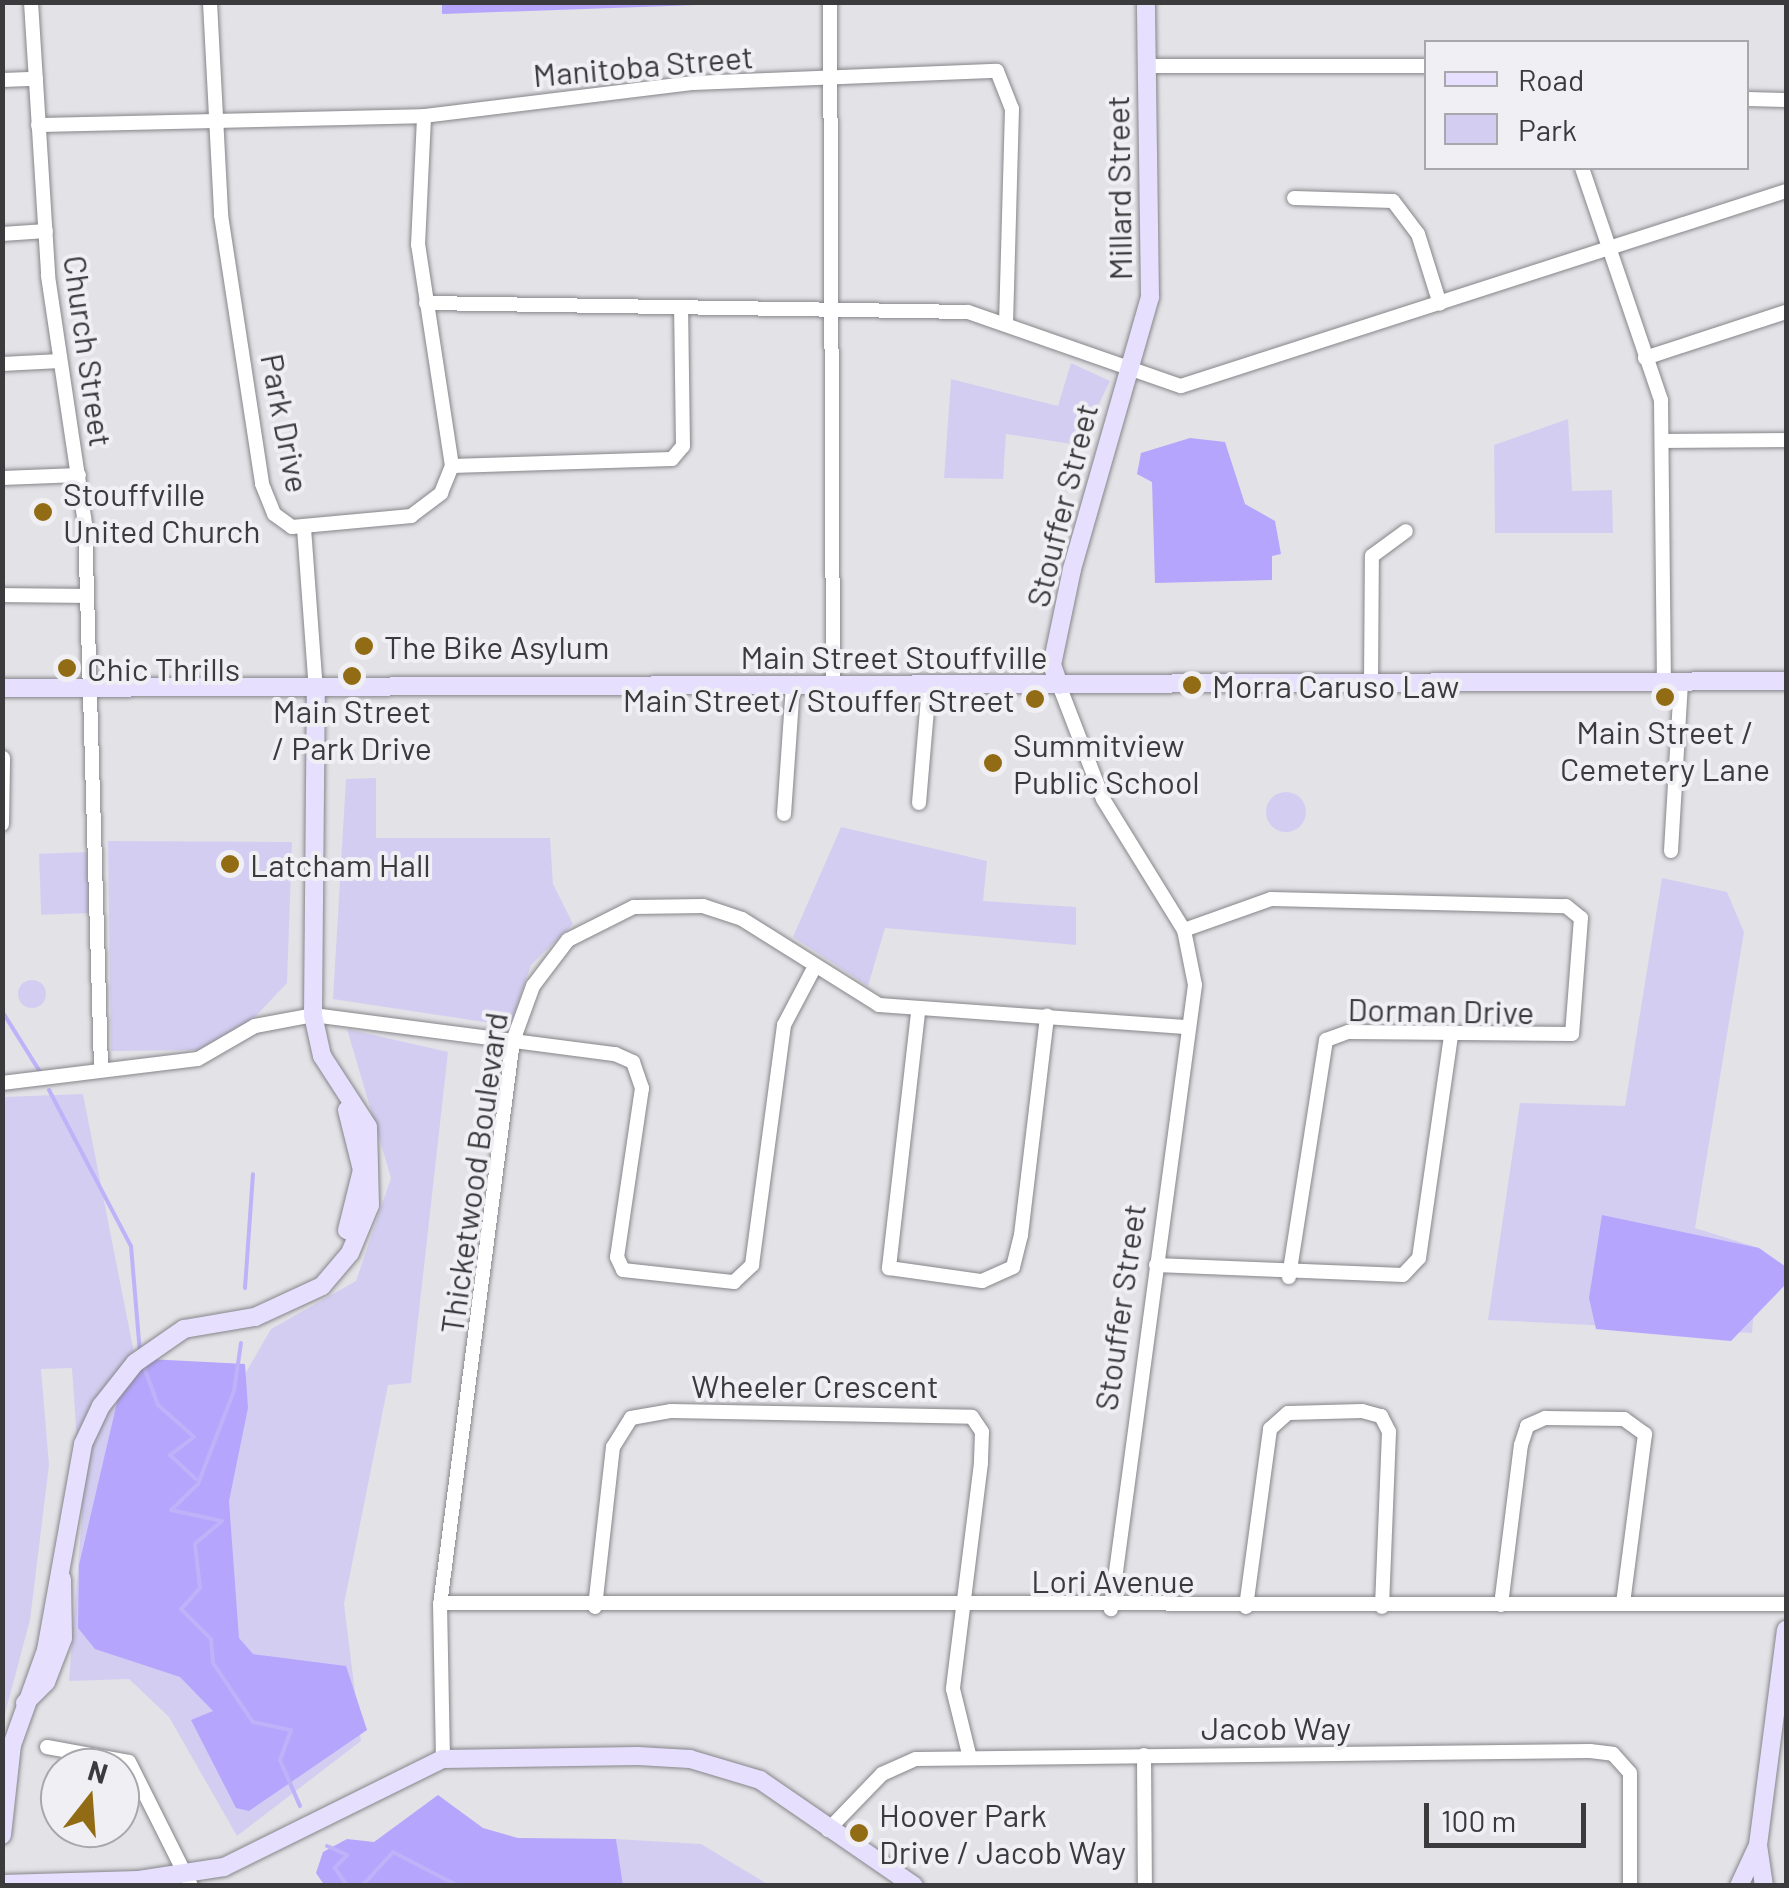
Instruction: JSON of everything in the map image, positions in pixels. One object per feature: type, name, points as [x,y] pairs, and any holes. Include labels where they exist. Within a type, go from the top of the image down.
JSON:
[{"type":"street","name":"Church Street","points":[[30,2],[46,231],[60,361],[79,475],[106,1008],[101,1066]]},
{"type":"street","name":"Park Drive","points":[[2,1835],[24,1703],[46,1682],[63,1638],[62,1579],[83,1444],[123,1375],[162,1341],[286,1306],[322,1286],[350,1253],[370,1205],[368,1126],[332,1073],[314,1015],[316,690],[304,528],[274,514],[262,484],[216,127],[210,2]]},
{"type":"street","points":[[830,2],[833,686]]},
{"type":"street","name":"Millard Street","points":[[1127,370],[1150,297],[1146,2]]},
{"type":"street","points":[[1147,66],[1424,66]]},
{"type":"street","name":"Manitoba Street","points":[[38,125],[216,127],[424,116],[693,83],[1002,73],[1012,119],[1006,322]]},
{"type":"street","points":[[2,80],[36,80]]},
{"type":"street","points":[[1749,99],[1786,100]]},
{"type":"street","points":[[304,528],[411,516],[441,493],[452,466],[416,222],[424,116]]},
{"type":"street","points":[[1583,170],[1645,358],[1666,441],[1672,683],[1671,851]]},
{"type":"street","name":"Stouffer Street","points":[[1111,1609],[1195,985],[1184,930],[1103,799],[1052,665],[1072,568],[1127,370],[1169,386],[1201,382],[1786,191]]},
{"type":"street","points":[[1294,198],[1392,201],[1418,234],[1440,304]]},
{"type":"street","points":[[2,234],[46,231]]},
{"type":"street","points":[[426,303],[832,309],[1006,322],[1127,370]]},
{"type":"street","points":[[452,466],[672,459],[683,446],[681,306]]},
{"type":"street","points":[[1645,358],[1786,312]]},
{"type":"street","points":[[2,364],[60,361]]},
{"type":"street","points":[[1666,441],[1786,440]]},
{"type":"street","points":[[2,478],[79,475]]},
{"type":"street","points":[[1371,684],[1372,556],[1406,531]]},
{"type":"street","points":[[2,595],[86,596]]},
{"type":"street","name":"Main Street Stouffville","points":[[2,688],[316,690],[1786,681]]},
{"type":"street","points":[[784,814],[793,686]]},
{"type":"street","points":[[920,803],[929,686]]},
{"type":"street","points":[[2,824],[3,758]]},
{"type":"street","name":"Dorman Drive","points":[[1184,930],[1271,898],[1575,911],[1584,931],[1572,1034],[1451,1037],[1348,1032],[1326,1040],[1289,1278]]},
{"type":"street","name":"Thicketwood Boulevard","points":[[443,1759],[440,1603],[513,1041],[545,965],[568,940],[634,907],[727,912],[856,996],[918,1012],[1047,1016],[1188,1028]]},
{"type":"street","points":[[2,1083],[64,1079],[101,1066],[198,1059],[255,1026],[314,1015],[513,1041],[634,1062],[642,1088],[617,1257],[635,1277],[734,1282],[752,1266],[784,1025],[814,968]]},
{"type":"street","points":[[918,1012],[888,1268],[982,1281],[1012,1267],[1021,1236],[1047,1016]]},
{"type":"street","points":[[1156,1264],[1289,1278],[1390,1278],[1412,1268],[1451,1037]]},
{"type":"street","points":[[1246,1607],[1270,1429],[1288,1413],[1331,1411],[1381,1416],[1389,1432],[1382,1607]]},
{"type":"street","name":"Wheeler Crescent","points":[[595,1607],[618,1431],[643,1413],[972,1417],[982,1432],[981,1463],[953,1689],[969,1754]]},
{"type":"street","points":[[1501,1605],[1521,1445],[1527,1426],[1556,1418],[1624,1419],[1645,1434],[1623,1604]]},
{"type":"street","name":"Lori Avenue","points":[[440,1603],[595,1607],[962,1604],[1111,1609],[1786,1604]]},
{"type":"street","points":[[1752,1886],[1741,1886],[1758,1845],[1786,1630]]},
{"type":"street","points":[[47,1747],[129,1762],[189,1881]]},
{"type":"street","name":"Jacob Way","points":[[828,1830],[895,1764],[969,1754],[1614,1754],[1631,1784],[1630,1886]]},
{"type":"street","points":[[1144,1755],[1145,1886]]},
{"type":"street","points":[[2,1884],[189,1881],[263,1852],[443,1759],[690,1759],[760,1780],[914,1886]]},
{"type":"street","points":[[1758,1845],[1764,1886]]},
{"type":"green space","points":[[1071,363],[1110,381],[1079,445],[1006,434],[1003,479],[944,478],[951,379],[1058,406]]},
{"type":"green space","points":[[1568,419],[1572,491],[1612,490],[1613,533],[1495,533],[1494,445]]},
{"type":"green space","points":[[376,778],[376,838],[550,838],[553,884],[573,924],[531,965],[510,1026],[333,999],[346,779]]},
{"type":"green space","points":[[1286,792],[1300,798],[1306,812],[1300,826],[1286,832],[1272,826],[1266,812],[1272,798]]},
{"type":"green space","points":[[841,827],[987,861],[983,901],[1076,907],[1076,945],[885,928],[868,986],[793,937]]},
{"type":"green space","points":[[108,841],[292,842],[287,983],[253,1019],[199,1050],[111,1051]]},
{"type":"green space","points":[[90,852],[92,913],[41,915],[39,854]]},
{"type":"green space","points":[[1662,878],[1727,892],[1744,932],[1695,1228],[1759,1248],[1752,1333],[1488,1320],[1520,1103],[1625,1106]]},
{"type":"green space","points":[[32,980],[42,984],[46,994],[42,1004],[32,1008],[22,1004],[18,994],[22,984]]},
{"type":"green space","points":[[347,1029],[448,1052],[411,1383],[388,1385],[344,1604],[361,1741],[237,1836],[169,1717],[129,1679],[69,1681],[82,1516],[72,1368],[41,1369],[49,1465],[30,1620],[3,1721],[3,1097],[83,1094],[137,1368],[238,1386],[271,1329],[356,1281],[391,1178]]},
{"type":"green space","points":[[616,1839],[701,1844],[769,1885],[623,1885]]},
{"type":"shaded area","points":[[752,2],[442,14],[442,3]]},
{"type":"shaded area","points":[[1190,438],[1225,442],[1245,504],[1275,521],[1281,554],[1272,556],[1272,580],[1155,583],[1152,482],[1137,474],[1141,453]]},
{"type":"shaded area","points":[[1602,1215],[1759,1248],[1786,1267],[1785,1285],[1731,1341],[1596,1329],[1589,1298]]},
{"type":"shaded area","points":[[148,1359],[245,1364],[248,1408],[229,1501],[239,1638],[253,1654],[346,1666],[367,1730],[249,1811],[236,1808],[191,1720],[213,1711],[180,1677],[95,1649],[78,1628],[79,1565],[119,1394]]},
{"type":"shaded area","points":[[438,1795],[483,1828],[518,1838],[616,1839],[623,1885],[325,1886],[316,1873],[323,1852],[347,1839],[374,1842]]},
{"type":"waterway","points":[[2,1011],[42,1075]]},
{"type":"waterway","points":[[49,1090],[131,1246],[140,1353]]},
{"type":"waterway","points":[[245,1288],[253,1174]]},
{"type":"waterway","points":[[241,1343],[234,1391],[198,1484],[171,1510],[222,1521],[195,1544],[200,1588],[181,1609],[211,1639],[213,1663],[253,1722],[291,1730],[280,1760],[300,1806]]},
{"type":"waterway","points":[[144,1367],[158,1405],[194,1437],[170,1455],[196,1479]]},
{"type":"waterway","points":[[327,1846],[347,1855],[335,1868],[347,1886]]},
{"type":"waterway","points":[[362,1886],[393,1852],[458,1886]]},
{"type":"place","name":"Stouffville United Church","points":[[43,512]]},
{"type":"place","name":"The Bike Asylum","points":[[364,646]]},
{"type":"place","name":"Chic Thrills","points":[[67,668]]},
{"type":"place","name":"Main Street / Park Drive","points":[[352,676]]},
{"type":"place","name":"Morra Caruso Law","points":[[1192,685]]},
{"type":"place","name":"Main Street / Cemetery Lane","points":[[1665,697]]},
{"type":"place","name":"Main Street / Stouffer Street","points":[[1035,699]]},
{"type":"place","name":"Summitview Public School","points":[[993,763]]},
{"type":"place","name":"Latcham Hall","points":[[230,864]]},
{"type":"place","name":"Hoover Park Drive / Jacob Way","points":[[859,1833]]}]
